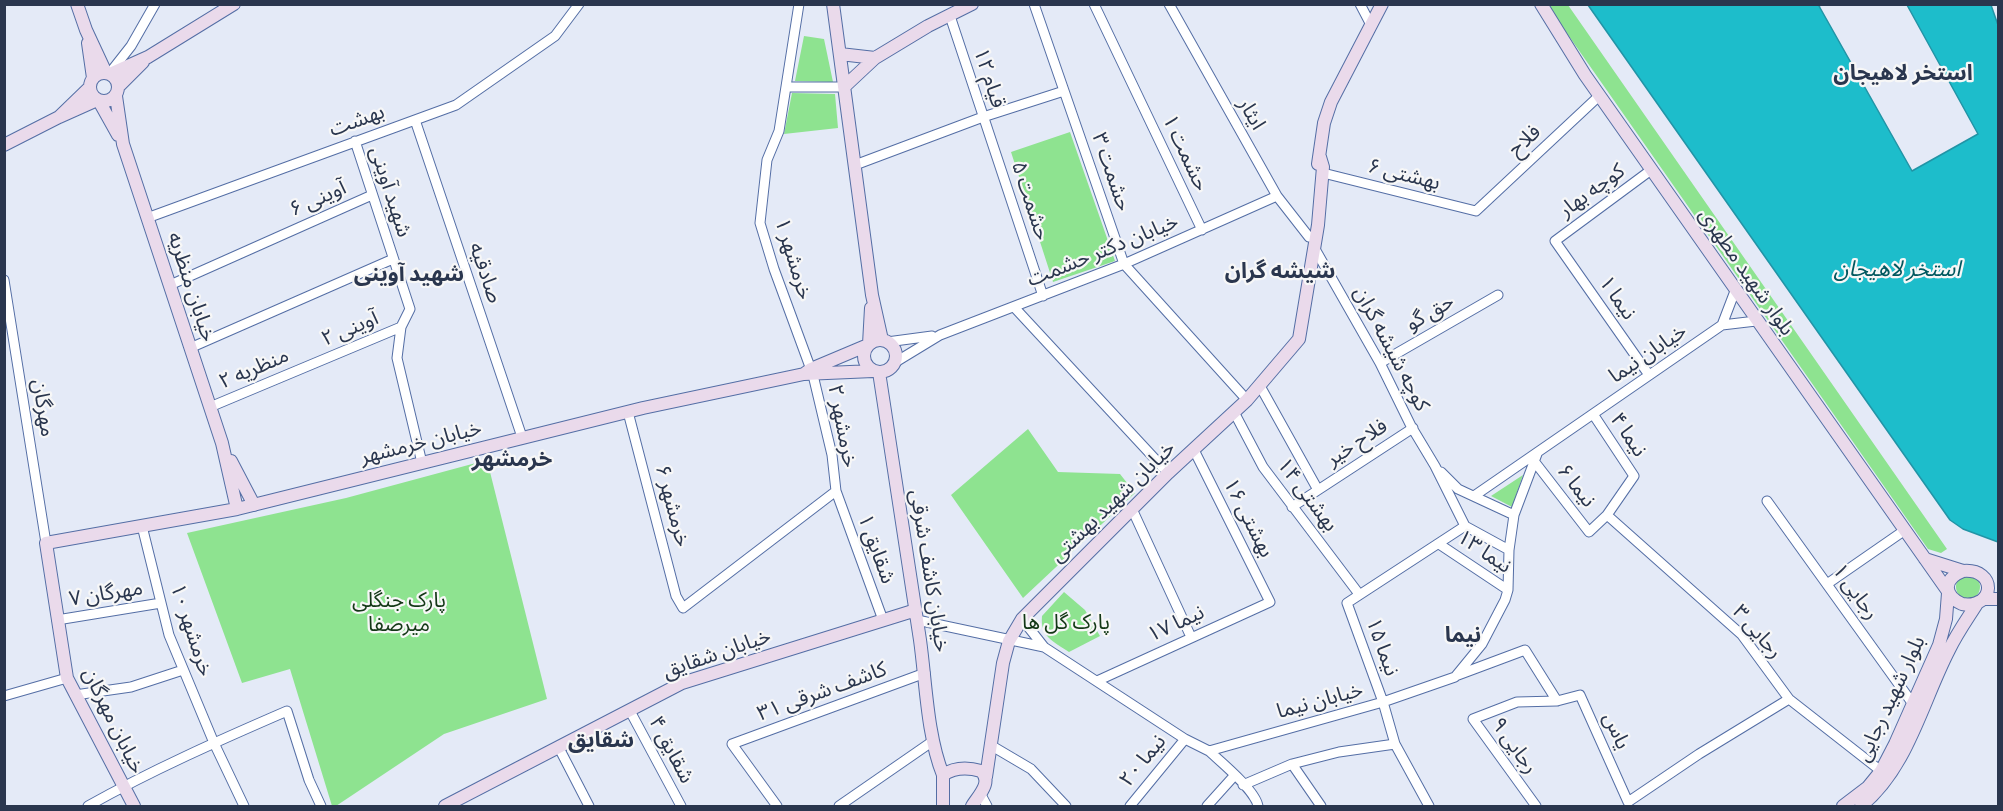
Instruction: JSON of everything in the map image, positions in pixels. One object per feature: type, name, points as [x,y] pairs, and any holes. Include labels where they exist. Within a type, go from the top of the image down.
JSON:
[{"type":"main road","points":[[77,4],[86,30],[108,74]]},
{"type":"main road","points":[[108,74],[148,57],[234,4]]},
{"type":"main road","points":[[833,4],[872,295],[885,341]]},
{"type":"main road","points":[[844,87],[875,58],[928,26],[972,4]]},
{"type":"main road","name":"خیابان شهید بهشتی","points":[[1309,276],[1309,237],[1324,123],[1331,102],[1382,4]]},
{"type":"main road","name":"بلوار شهید مطهری","points":[[1541,4],[1599,96],[1948,592]]},
{"type":"main road","points":[[86,30],[92,95],[98,100],[123,144]]},
{"type":"main road","points":[[840,54],[875,58]]},
{"type":"main road","points":[[4,145],[98,100],[108,101],[148,57]]},
{"type":"main road","points":[[59,117],[100,73],[108,74],[116,79],[123,144]]},
{"type":"main road","name":"خیابان منظریه","points":[[123,144],[222,443]]},
{"type":"main road","name":"خیابان شهید بهشتی","points":[[972,807],[986,785],[1004,663],[1009,641],[1022,619],[1132,509],[1247,400],[1299,339],[1315,249],[1323,173],[1320,157]]},
{"type":"main road","points":[[872,295],[868,344],[864,359],[869,368],[876,371]]},
{"type":"main road","points":[[878,340],[885,341],[894,348],[894,363],[885,371],[809,372],[878,340]]},
{"type":"main road","name":"خیابان کاشف شرقی","points":[[876,371],[925,673],[933,741],[943,776],[943,807]]},
{"type":"main road","name":"خیابان خرمشهر","points":[[46,543],[237,509],[522,437],[809,372]]},
{"type":"main road","points":[[222,443],[254,505]]},
{"type":"main road","points":[[222,443],[237,509]]},
{"type":"main road","name":"خیابان مهرگان","points":[[46,543],[67,678],[134,807]]},
{"type":"main road","points":[[1925,559],[1968,571],[1998,576]]},
{"type":"main road","points":[[1968,571],[1948,581],[1948,592],[1962,604],[1998,599]]},
{"type":"main road","points":[[1968,571],[1988,582],[1989,588],[1980,601]]},
{"type":"main road","name":"بلوار شهید رجایی","points":[[1843,807],[1868,788],[1881,771],[1940,645],[1946,619],[1948,592]]},
{"type":"main road","name":"بلوار شهید رجایی","points":[[1861,807],[1875,795],[1889,776],[1949,650],[1980,601]]},
{"type":"main road","name":"خیابان شقایق","points":[[451,805],[682,683],[883,620],[916,615]]},
{"type":"main road","points":[[943,776],[955,768],[969,768],[981,771],[986,777]]},
{"type":"street","points":[[108,74],[131,46],[155,4]]},
{"type":"street","name":"بهشت","points":[[147,218],[463,101],[544,44],[563,28],[579,4]]},
{"type":"street","name":"حشمت ۳","points":[[1034,4],[1124,264]]},
{"type":"street","name":"حشمت ۱","points":[[1094,4],[1202,230]]},
{"type":"street","name":"ایثار","points":[[1168,4],[1277,196],[1309,237]]},
{"type":"street","points":[[1360,4],[1371,25]]},
{"type":"street","name":"خرمشهر ۱","points":[[798,5],[779,131],[767,160],[760,222],[809,372]]},
{"type":"street","name":"قیام ۱۲","points":[[950,16],[995,151]]},
{"type":"street","points":[[787,87],[844,87]]},
{"type":"street","points":[[855,165],[983,117],[1064,91]]},
{"type":"street","name":"فلاح","points":[[1476,211],[1599,96]]},
{"type":"street","name":"صادقیه","points":[[415,120],[522,437]]},
{"type":"street","name":"شهید آوینی","points":[[355,141],[410,309],[401,327],[397,358],[422,463]]},
{"type":"street","name":"حشمت ۵","points":[[995,151],[1043,296]]},
{"type":"street","name":"کوچه بهار","points":[[1555,241],[1651,170]]},
{"type":"street","name":"بهشتی ۶","points":[[1323,173],[1476,211]]},
{"type":"street","name":"آوینی ۶","points":[[170,285],[372,195]]},
{"type":"street","name":"خیابان دکتر حشمت","points":[[940,335],[1124,264],[1277,196]]},
{"type":"street","name":"نیما ۱","points":[[1555,241],[1650,375]]},
{"type":"street","name":"کوچه شیشه گران","points":[[1315,249],[1435,466]]},
{"type":"street","points":[[190,348],[393,259]]},
{"type":"street","points":[[1124,264],[1247,400]]},
{"type":"street","name":"مهرگان","points":[[4,279],[46,543]]},
{"type":"street","points":[[1722,326],[1735,291]]},
{"type":"street","name":"حق گو","points":[[1380,363],[1498,295]]},
{"type":"street","points":[[1014,307],[1168,474]]},
{"type":"street","name":"خیابان نیما","points":[[1474,496],[1535,458],[1593,414],[1722,326],[1756,321]]},
{"type":"street","name":"آوینی ۲","points":[[313,364],[401,327]]},
{"type":"street","points":[[885,341],[940,335]]},
{"type":"street","points":[[894,363],[940,335]]},
{"type":"street","name":"منظریه ۲","points":[[210,407],[313,364]]},
{"type":"street","name":"خرمشهر ۲","points":[[809,372],[832,455],[836,490]]},
{"type":"street","points":[[1260,386],[1318,490]]},
{"type":"street","name":"خرمشهر ۶","points":[[628,412],[676,596],[683,609],[836,490]]},
{"type":"street","name":"بهشتی ۱۴","points":[[1234,412],[1263,467],[1359,594]]},
{"type":"street","name":"نیما ۴","points":[[1593,414],[1634,476]]},
{"type":"street","name":"فلاح خیر","points":[[1292,507],[1413,429]]},
{"type":"street","name":"بهشتی ۱۶","points":[[1194,450],[1270,602]]},
{"type":"street","points":[[1455,677],[1482,644],[1502,608],[1508,590],[1509,550],[1514,515],[1535,458]]},
{"type":"street","name":"نیما ۶","points":[[1535,458],[1589,532],[1607,515],[1634,476]]},
{"type":"street","points":[[1435,466],[1458,489],[1514,515]]},
{"type":"street","points":[[1435,466],[1465,526],[1509,550]]},
{"type":"street","name":"شقایق ۱","points":[[836,490],[883,620]]},
{"type":"street","name":"رجایی ۱","points":[[1767,501],[1913,704]]},
{"type":"street","points":[[1132,509],[1191,637]]},
{"type":"street","name":"رجایی ۳","points":[[1607,515],[1742,635],[1789,699],[1881,771]]},
{"type":"street","name":"خرمشهر ۱۰","points":[[142,526],[169,635],[214,743],[244,807]]},
{"type":"street","points":[[1359,594],[1465,526]]},
{"type":"street","points":[[1827,584],[1905,530]]},
{"type":"street","name":"نیما ۱۳","points":[[1439,544],[1508,590]]},
{"type":"street","name":"نیما ۱۵","points":[[1359,594],[1347,603],[1383,702],[1395,744],[1429,807]]},
{"type":"street","name":"نیما ۱۷","points":[[1097,681],[1270,602]]},
{"type":"street","name":"مهرگان ۷","points":[[57,620],[161,603]]},
{"type":"street","points":[[916,615],[1009,641],[1044,647]]},
{"type":"street","points":[[1022,619],[1044,647],[1185,739],[1209,751],[1258,802],[1258,807]]},
{"type":"street","name":"خیابان نیما","points":[[1209,751],[1383,702],[1525,650],[1557,701]]},
{"type":"street","points":[[75,695],[131,687],[183,670]]},
{"type":"street","name":"کاشف شرقی ۳۱","points":[[777,807],[732,744],[925,673]]},
{"type":"street","points":[[4,696],[67,678]]},
{"type":"street","name":"یاس","points":[[1557,701],[1580,695],[1628,802],[1789,699]]},
{"type":"street","name":"رجایی ۹","points":[[1536,807],[1473,718],[1517,702],[1557,701]]},
{"type":"street","points":[[88,807],[123,787],[214,743],[287,711],[309,780],[321,807]]},
{"type":"street","name":"شقایق ۴","points":[[630,711],[681,807]]},
{"type":"street","name":"نیما ۲۰","points":[[1130,807],[1185,739]]},
{"type":"street","points":[[839,807],[933,741]]},
{"type":"street","points":[[1243,785],[1292,764],[1339,752],[1395,744]]},
{"type":"street","points":[[992,746],[1031,769],[1065,807]]},
{"type":"street","points":[[559,748],[588,807]]},
{"type":"street","points":[[1292,764],[1321,807]]},
{"type":"street","points":[[1207,807],[1234,776]]},
{"type":"street","points":[[980,793],[987,807]]},
{"type":"green space","points":[[1550,5],[1568,5],[1947,549],[1941,553],[1928,549],[1552,12]]},
{"type":"green space","points":[[804,36],[824,39],[833,82],[795,81]]},
{"type":"green space","points":[[792,93],[835,94],[838,128],[784,134]]},
{"type":"green space","points":[[1070,132],[1115,261],[1053,282],[1011,152]]},
{"type":"green space","points":[[1028,429],[1058,472],[1120,474],[1135,493],[1023,598],[951,495]]},
{"type":"green space","name":"پارک جنگلی میرصفا","points":[[487,460],[547,699],[444,734],[336,806],[332,806],[290,669],[242,683],[187,533],[346,498]]},
{"type":"green space","points":[[1523,475],[1512,507],[1491,496]]},
{"type":"green space","points":[[1968,575],[1973,576],[1979,582],[1979,592],[1973,598],[1968,599],[1963,598],[1957,592],[1956,587],[1957,582],[1963,576]]},
{"type":"green space","name":"پارک گل ها","points":[[1064,592],[1085,610],[1100,636],[1069,652],[1045,634],[1042,623],[1042,616]]},
{"type":"water","name":"استخر لاهیجان","points":[[1588,5],[1821,5],[1819,6],[1912,171],[1978,134],[1907,5],[1991,5],[1998,25],[1998,542],[1963,529],[1950,520]]},
{"type":"district","name":"استخر لاهیجان","points":[[1903,74]]},
{"type":"district","name":"شیشه گران","points":[[1280,272]]},
{"type":"district","name":"شهید آوینی","points":[[409,275]]},
{"type":"district","name":"خرمشهر","points":[[512,460]]},
{"type":"district","name":"نیما","points":[[1463,636]]},
{"type":"district","name":"شقایق","points":[[601,741]]}]
